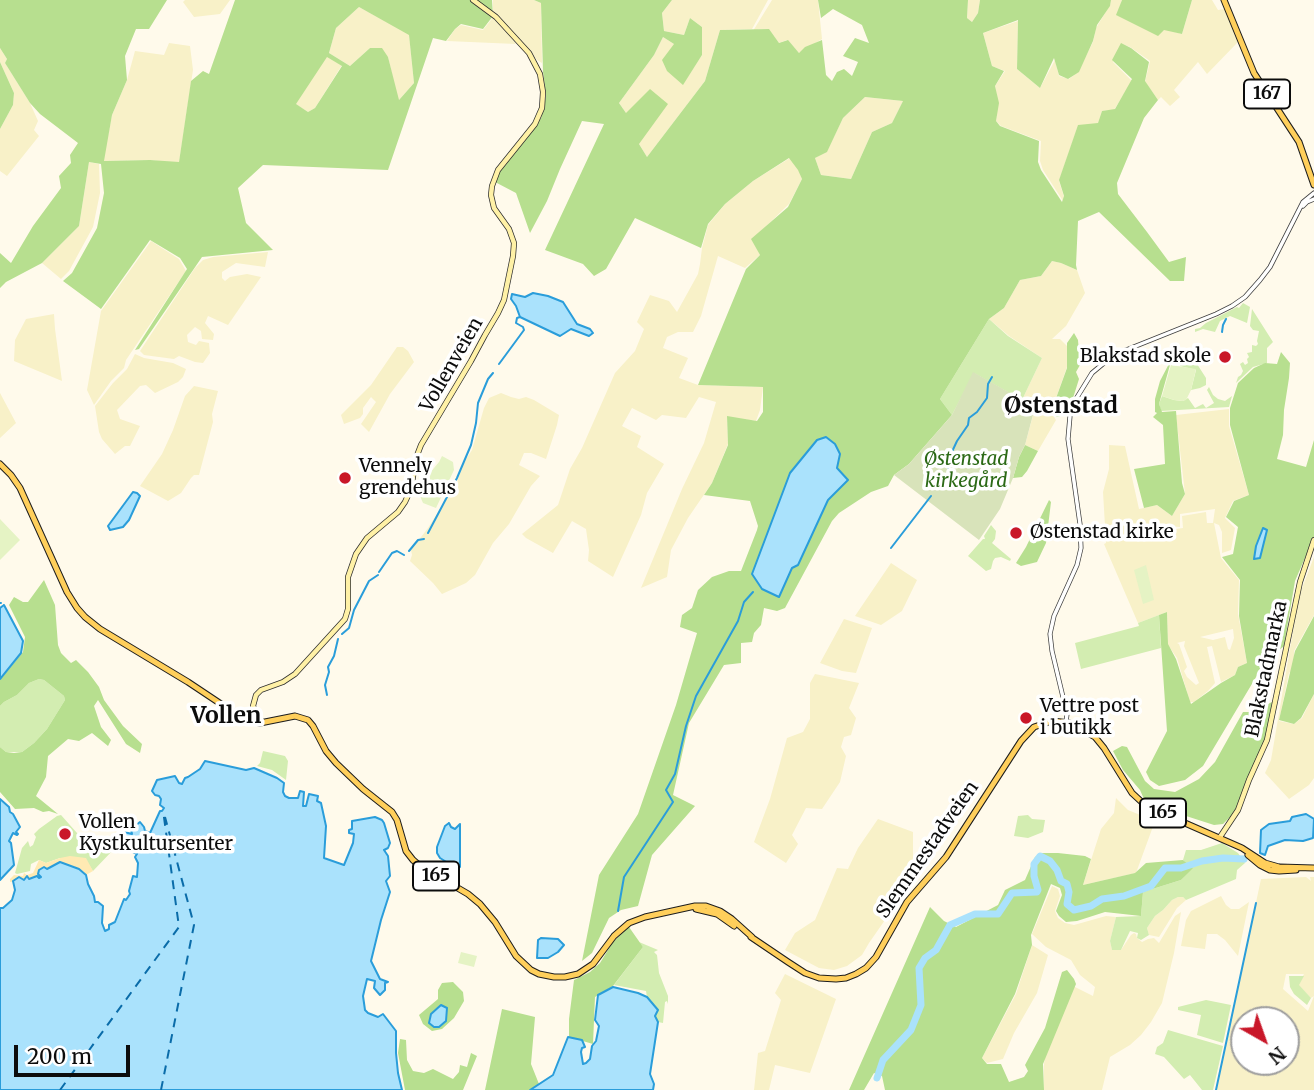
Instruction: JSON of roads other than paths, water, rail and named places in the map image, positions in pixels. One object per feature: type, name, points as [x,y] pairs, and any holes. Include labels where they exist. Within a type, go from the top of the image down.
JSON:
[{"type":"main road","name":"Vollenveien","points":[[260,723],[253,706],[256,695],[297,672],[345,619],[348,609],[348,577],[356,554],[369,536],[398,512],[405,502],[411,489],[421,445],[505,297],[514,243],[509,229],[494,208],[491,199],[492,186],[498,170],[535,124],[542,106],[543,89],[540,74],[529,53],[491,13],[473,0]]},
{"type":"main road","name":"167","points":[[1224,0],[1254,72],[1299,142],[1314,185]]},
{"type":"main road","points":[[0,464],[20,488],[67,592],[85,617],[240,717],[260,723]]},
{"type":"main road","name":"Blakstadmarka","points":[[1220,837],[1236,815],[1267,740],[1300,582],[1314,540]]},
{"type":"main road","name":"Slemmestadveien","points":[[260,723],[295,716],[310,722],[336,763],[392,812],[412,860],[480,904],[495,922],[518,959],[534,972],[554,977],[578,974],[593,964],[614,936],[627,924],[645,917],[700,906],[717,909],[751,937],[805,972],[819,978],[839,979],[852,976],[876,957],[907,902],[946,857],[1030,730],[1040,724],[1064,721]]},
{"type":"main road","name":"165","points":[[1064,721],[1095,737],[1141,802],[1220,837],[1262,862],[1298,869],[1314,868]]},
{"type":"street","points":[[1064,721],[1067,714],[1050,634],[1054,616],[1077,565],[1081,548],[1068,439],[1070,416],[1076,398],[1092,373],[1110,358],[1239,302],[1270,267],[1303,202],[1314,193]]},
{"type":"street","points":[[1299,210],[1307,202],[1314,200]]},
{"type":"water","points":[[533,293],[563,302],[577,324],[593,333],[589,336],[571,329],[560,336],[520,317],[511,299],[512,294],[525,297]]},
{"type":"water","points":[[826,437],[835,444],[840,454],[837,468],[848,480],[828,500],[798,565],[792,568],[779,597],[762,589],[752,574],[790,473],[817,440]]},
{"type":"water","points":[[133,492],[140,496],[129,520],[123,527],[110,530],[108,526]]},
{"type":"water","points":[[1263,528],[1267,530],[1260,558],[1254,559],[1256,546]]},
{"type":"water","points":[[4,605],[23,641],[21,653],[0,679],[0,608]]},
{"type":"water","points":[[205,761],[246,770],[254,768],[277,778],[284,783],[285,796],[298,798],[300,791],[304,792],[303,806],[306,806],[309,794],[318,796],[317,801],[321,803],[326,826],[324,858],[344,865],[353,843],[354,834],[349,833],[352,821],[375,817],[384,823],[390,843],[384,850],[388,856],[390,876],[386,881],[390,892],[371,961],[380,979],[388,982],[380,995],[374,988],[375,981],[367,979],[363,996],[365,1010],[378,1017],[383,1014],[396,1031],[398,1073],[402,1090],[0,1090],[0,908],[12,900],[15,890],[13,881],[19,877],[24,880],[27,876],[29,879],[37,876],[39,878],[39,870],[60,862],[79,869],[86,875],[95,902],[103,906],[102,923],[105,931],[109,929],[109,925],[115,922],[124,899],[130,894],[133,876],[137,877],[137,854],[119,845],[117,842],[120,831],[132,834],[131,829],[140,822],[145,831],[150,833],[164,808],[160,805],[159,796],[152,791],[157,780],[175,776],[182,784],[185,778],[200,769]]},
{"type":"water","points":[[0,799],[9,807],[20,827],[16,832],[18,834],[13,833],[9,841],[14,865],[0,880]]},
{"type":"water","points":[[1306,814],[1314,819],[1313,838],[1303,841],[1285,840],[1268,846],[1265,855],[1260,853],[1261,830],[1269,824],[1290,821],[1292,817]]},
{"type":"water","points":[[449,823],[455,829],[460,824],[460,867],[448,863],[437,853],[445,826]]},
{"type":"water","points":[[558,939],[564,945],[548,958],[537,958],[538,940]]},
{"type":"water","points":[[613,987],[647,997],[658,1010],[655,1016],[658,1022],[650,1074],[653,1090],[530,1090],[553,1075],[568,1037],[582,1040],[585,1047],[581,1052],[583,1064],[590,1059],[599,1026],[595,1020],[598,995]]},
{"type":"water","points":[[441,1005],[447,1008],[446,1021],[439,1027],[434,1027],[429,1023],[431,1014]]},
{"type":"waterway","points":[[499,364],[524,330],[516,323],[520,317]]},
{"type":"waterway","points":[[1222,332],[1226,319]]},
{"type":"waterway","points":[[428,533],[471,445],[478,403],[493,373]]},
{"type":"waterway","points":[[938,489],[948,474],[950,456],[968,425],[969,418],[987,398],[988,384],[992,377]]},
{"type":"waterway","points":[[891,548],[931,496]]},
{"type":"waterway","points":[[409,551],[418,540],[424,539]]},
{"type":"waterway","points":[[379,572],[392,553],[397,551],[404,555]]},
{"type":"waterway","points":[[342,634],[349,628],[354,610],[369,581],[378,575]]},
{"type":"waterway","points":[[618,911],[624,877],[673,802],[666,790],[675,774],[696,696],[738,621],[744,602],[753,592]]},
{"type":"waterway","points":[[327,695],[325,685],[328,667],[338,639]]},
{"type":"waterway","points":[[877,1078],[883,1060],[911,1030],[921,1005],[919,968],[925,958],[936,950],[950,925],[975,914],[998,914],[1012,893],[1037,892],[1034,864],[1040,856],[1050,861],[1061,881],[1067,884],[1067,904],[1074,910],[1091,906],[1102,899],[1124,896],[1151,886],[1165,868],[1181,868],[1223,858],[1244,859]]},
{"type":"waterway","points":[[1216,1090],[1256,903]]},
{"type":"place","name":"Blakstad skole","points":[[1225,357]]},
{"type":"place","name":"Vennely grendehus","points":[[345,478]]},
{"type":"place","name":"Østenstad kirke","points":[[1016,533]]},
{"type":"place","name":"Vettre post i butikk","points":[[1026,718]]},
{"type":"place","name":"Vollen Kystkultursenter","points":[[65,834]]},
{"type":"district","name":"Østenstad","points":[[1061,406]]},
{"type":"district","name":"Vollen","points":[[226,716]]},
{"type":"park label","name":"Østenstad kirkegård","points":[[966,471]]}]
